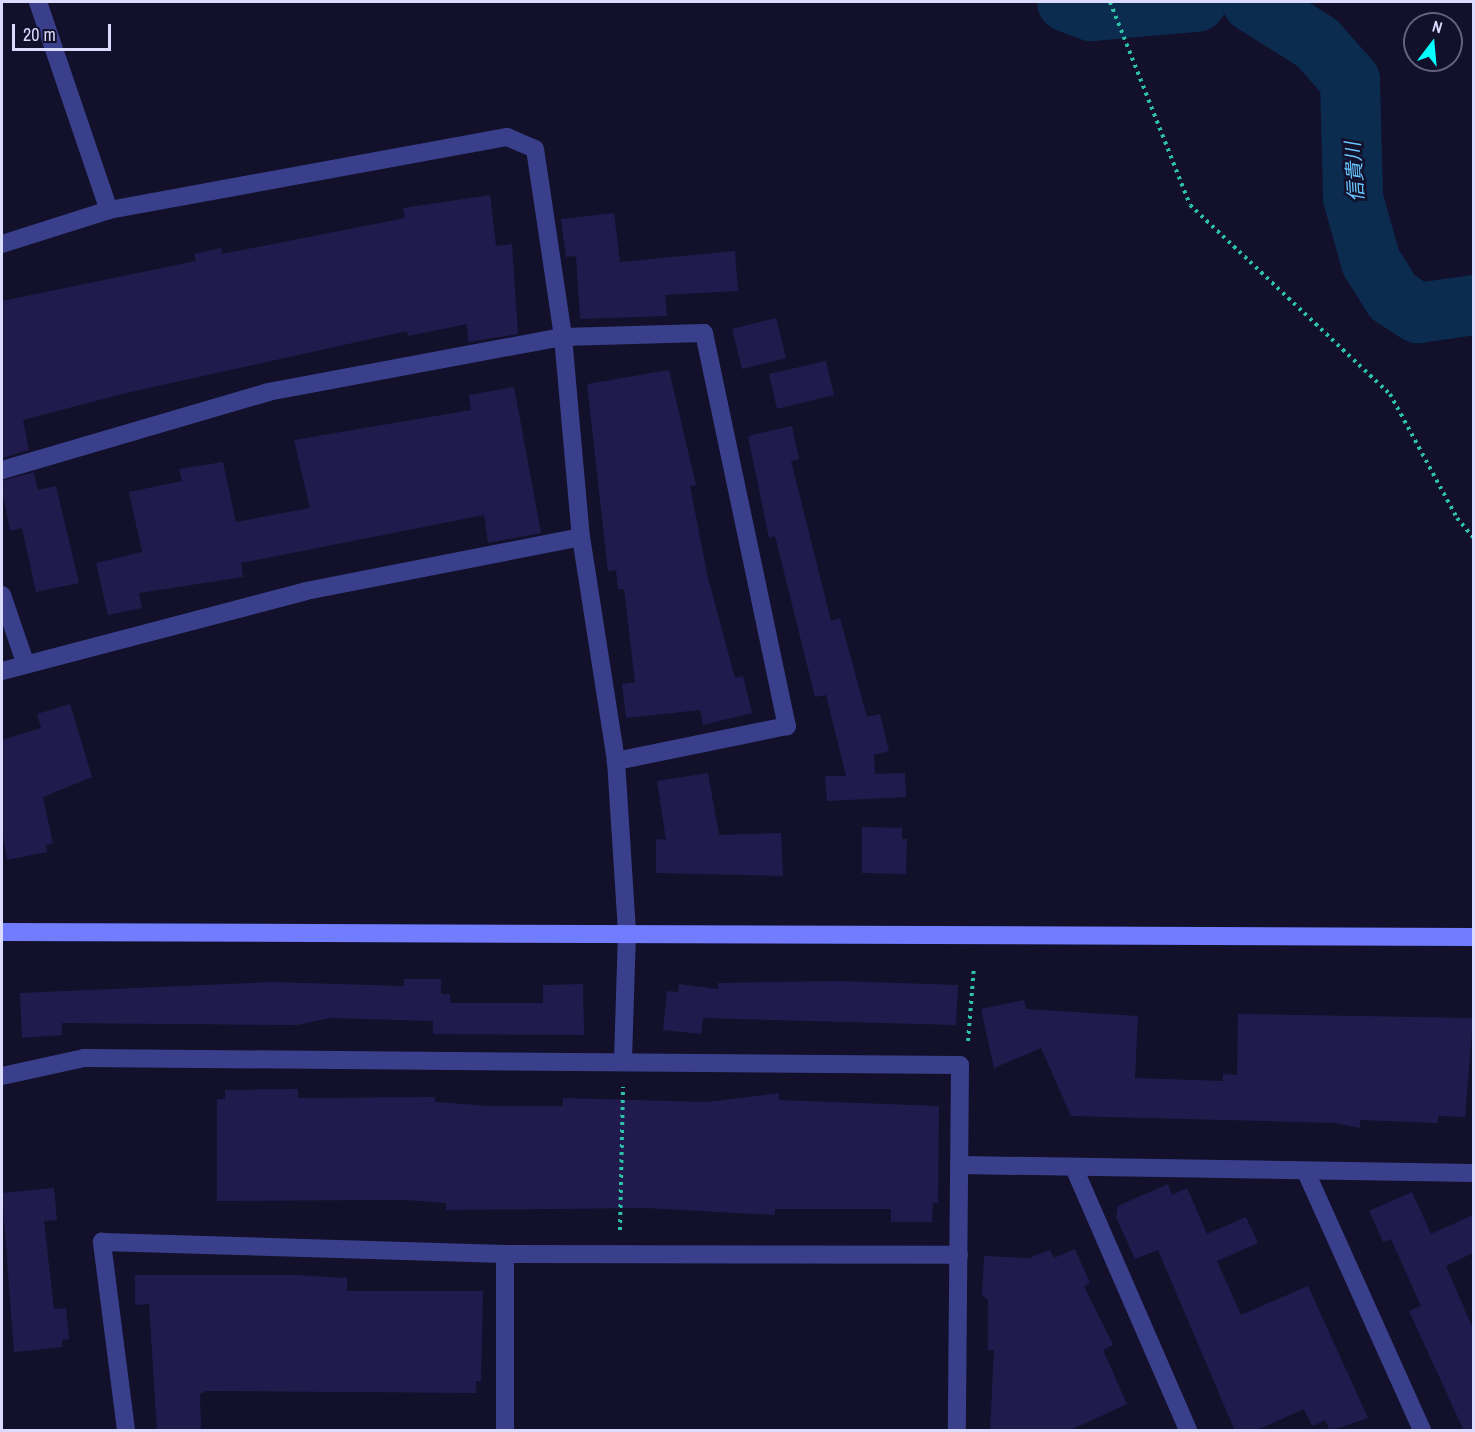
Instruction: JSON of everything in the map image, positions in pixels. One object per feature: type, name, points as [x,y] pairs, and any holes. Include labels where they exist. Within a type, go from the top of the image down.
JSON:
[{"type":"street","points":[[38,2],[109,210]]},
{"type":"street","points":[[2,244],[109,210],[507,137],[522,141],[534,149],[563,337],[581,537],[616,761],[627,932],[624,1062]]},
{"type":"street","points":[[2,470],[268,392],[563,337],[704,333],[787,726],[616,761]]},
{"type":"street","points":[[2,671],[25,662],[306,591],[581,537]]},
{"type":"street","points":[[2,595],[25,662]]},
{"type":"street","points":[[2,932],[627,932],[1473,937]]},
{"type":"street","points":[[2,1076],[84,1058],[960,1065],[961,1166],[957,1431]]},
{"type":"street","points":[[961,1166],[1075,1170],[1473,1173]]},
{"type":"street","points":[[1075,1170],[1188,1431]]},
{"type":"street","points":[[1306,1172],[1422,1431]]},
{"type":"street","points":[[126,1431],[102,1242],[505,1254],[959,1255]]},
{"type":"street","points":[[505,1254],[505,1431]]},
{"type":"path","points":[[1110,2],[1190,205],[1390,394],[1457,518],[1473,538]]},
{"type":"path","points":[[960,1065],[968,1048],[974,967]]},
{"type":"path","points":[[619,1255],[624,1062]]},
{"type":"building","points":[[490,195],[496,246],[512,244],[518,334],[468,342],[467,324],[408,336],[407,331],[126,393],[23,420],[29,450],[2,458],[2,301],[196,261],[194,254],[221,248],[222,254],[405,218],[403,208]]},
{"type":"building","points":[[614,213],[620,262],[735,251],[738,291],[665,295],[667,316],[580,319],[576,256],[566,257],[561,219]]},
{"type":"building","points":[[776,318],[786,358],[742,369],[732,329]]},
{"type":"building","points":[[826,361],[834,395],[777,409],[769,374]]},
{"type":"building","points":[[669,370],[696,485],[690,486],[708,578],[735,678],[743,676],[752,713],[703,725],[700,710],[626,718],[622,684],[635,682],[624,589],[618,589],[616,570],[608,571],[587,384]]},
{"type":"building","points":[[514,387],[541,533],[488,543],[484,515],[241,563],[243,577],[139,593],[142,608],[108,615],[96,563],[142,552],[129,492],[182,481],[179,469],[223,462],[236,522],[310,508],[294,440],[471,410],[469,395]]},
{"type":"building","points":[[792,426],[799,459],[791,461],[831,621],[840,618],[867,717],[880,714],[889,751],[874,755],[875,774],[905,773],[906,797],[827,801],[825,776],[846,776],[826,695],[815,697],[775,536],[769,538],[748,436]]},
{"type":"building","points":[[34,472],[38,490],[56,486],[79,583],[36,592],[22,528],[10,531],[2,489],[2,481]]},
{"type":"building","points":[[70,704],[92,777],[43,797],[53,844],[46,845],[47,852],[7,860],[2,830],[2,740],[41,728],[37,714]]},
{"type":"building","points":[[708,773],[719,835],[781,833],[783,876],[656,873],[656,839],[666,840],[657,781]]},
{"type":"building","points":[[862,827],[902,828],[902,839],[907,839],[906,874],[862,873]]},
{"type":"building","points":[[404,979],[441,979],[441,994],[450,994],[450,1003],[543,1003],[543,985],[583,984],[584,1035],[433,1034],[433,1021],[330,1018],[297,1025],[62,1023],[62,1035],[22,1038],[20,993],[272,982],[404,986]]},
{"type":"building","points":[[838,981],[958,985],[956,1025],[703,1018],[701,1034],[663,1030],[667,991],[678,992],[679,984],[718,989],[718,983]]},
{"type":"building","points":[[1024,1000],[1026,1009],[1138,1016],[1135,1078],[1223,1081],[1223,1074],[1237,1075],[1238,1014],[1473,1018],[1465,1117],[1438,1116],[1438,1123],[1360,1120],[1360,1128],[1335,1123],[1071,1116],[1041,1048],[994,1068],[981,1009]]},
{"type":"building","points":[[298,1089],[298,1098],[435,1097],[435,1102],[489,1106],[563,1106],[563,1098],[707,1102],[779,1093],[779,1100],[939,1106],[938,1203],[933,1203],[932,1222],[891,1222],[891,1209],[775,1209],[775,1215],[646,1208],[446,1210],[446,1203],[405,1200],[217,1201],[217,1099],[225,1099],[225,1090]]},
{"type":"building","points":[[1168,1184],[1172,1195],[1187,1188],[1207,1234],[1246,1217],[1258,1243],[1217,1261],[1241,1315],[1308,1286],[1368,1418],[1330,1431],[1325,1420],[1312,1426],[1304,1409],[1255,1431],[1235,1431],[1158,1250],[1135,1259],[1116,1217],[1118,1206]]},
{"type":"building","points":[[54,1188],[57,1220],[44,1221],[54,1309],[66,1308],[69,1339],[62,1340],[63,1347],[14,1352],[2,1193]]},
{"type":"building","points":[[1412,1192],[1431,1234],[1473,1215],[1473,1253],[1446,1266],[1473,1329],[1473,1431],[1464,1431],[1409,1311],[1421,1306],[1391,1239],[1383,1242],[1369,1211]]},
{"type":"building","points":[[1075,1249],[1090,1283],[1084,1286],[1113,1345],[1103,1350],[1127,1404],[1068,1431],[990,1431],[994,1350],[988,1350],[988,1300],[982,1295],[984,1256],[1029,1258],[1050,1250],[1054,1258]]},
{"type":"building","points":[[135,1275],[296,1275],[347,1278],[347,1291],[483,1291],[481,1381],[476,1381],[476,1393],[206,1391],[200,1394],[201,1431],[157,1431],[149,1304],[135,1305]]},
{"type":"waterway","name":"信貴川","points":[[1067,2],[1091,11],[1197,2]]},
{"type":"waterway","name":"信貴川","points":[[1252,2],[1317,43],[1350,80],[1353,198],[1371,262],[1393,297],[1418,313],[1474,305]]}]
